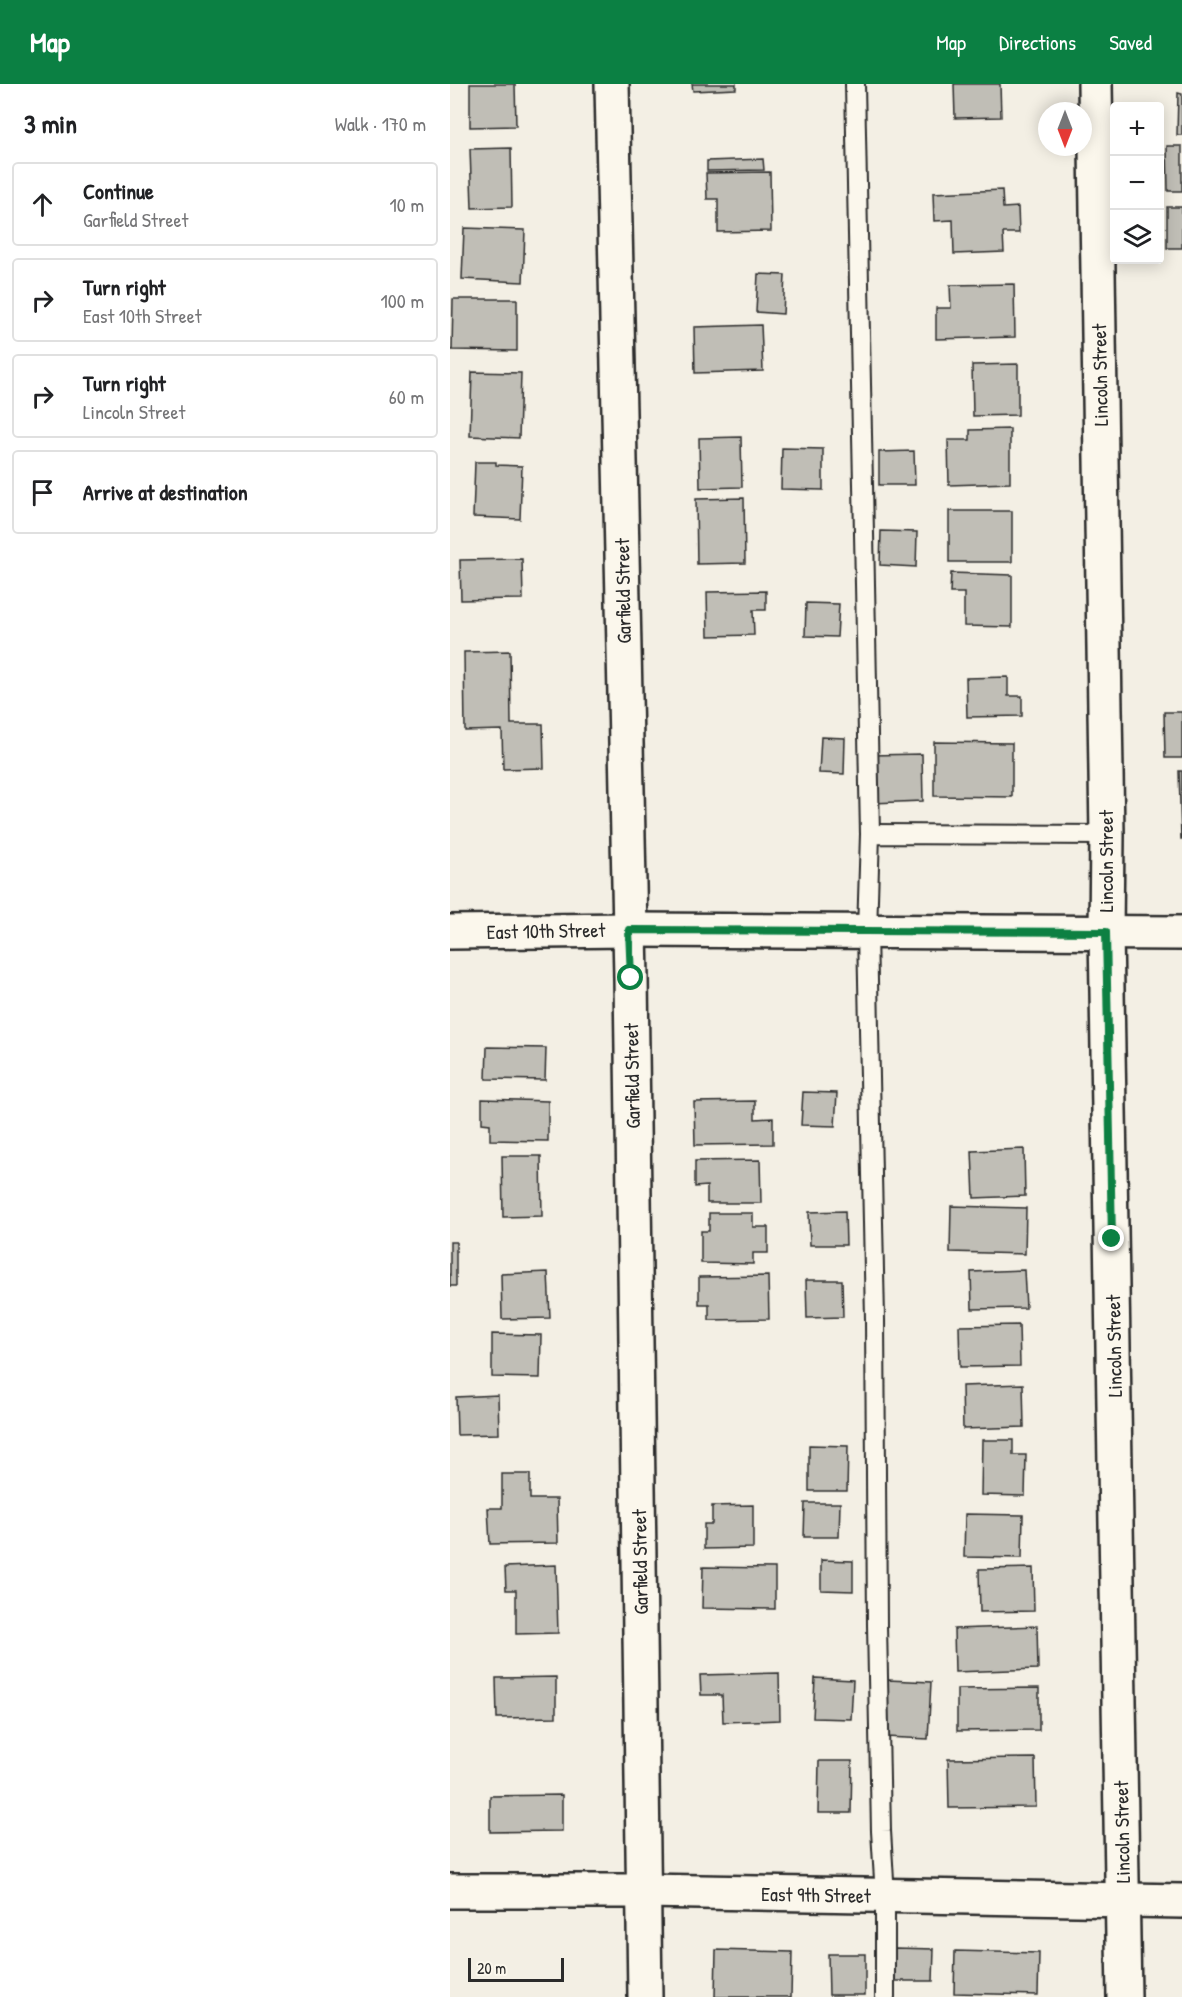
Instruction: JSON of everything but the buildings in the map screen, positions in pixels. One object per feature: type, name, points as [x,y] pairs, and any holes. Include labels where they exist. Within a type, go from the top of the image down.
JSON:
[{"type":"street","name":"Garfield Street","points":[[612,84],[629,930],[645,1997]]},
{"type":"street","name":"Lincoln Street","points":[[1095,84],[1107,835],[1106,932],[1124,1997]]},
{"type":"street","name":"East 10th Street","points":[[450,932],[629,930],[1182,933]]},
{"type":"street","name":"East 9th Street","points":[[450,1892],[645,1892],[1182,1901]]},
{"type":"lane","points":[[855,84],[870,834],[867,932],[876,1319],[885,1997]]},
{"type":"lane","points":[[870,834],[1107,835]]},
{"type":"route","points":[[631,978],[629,930],[1106,932],[1112,1239]]}]
